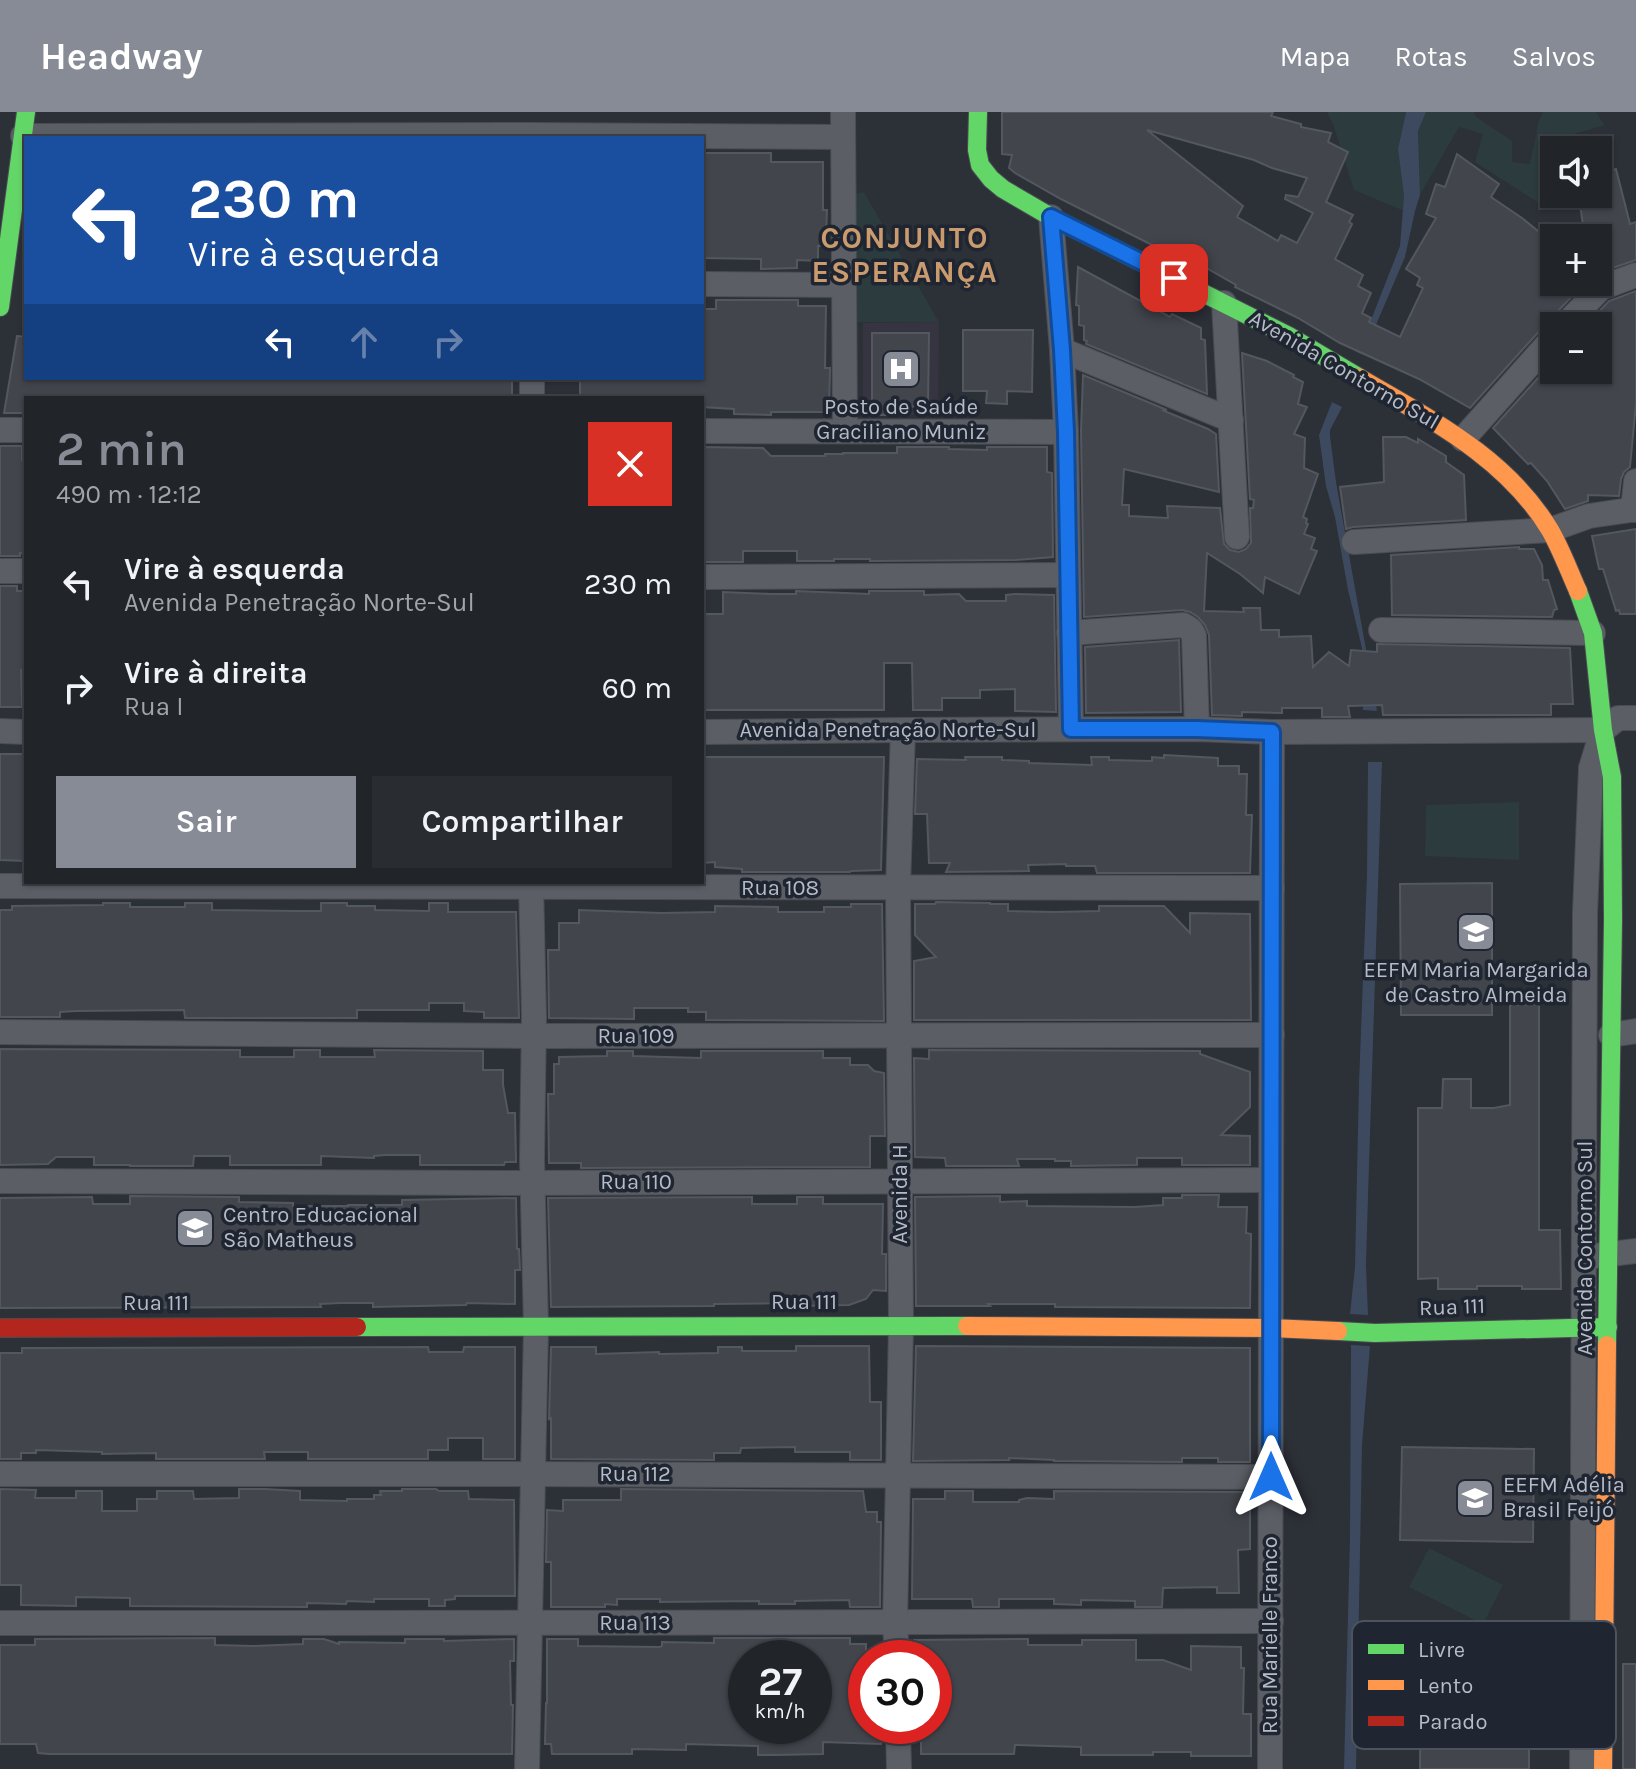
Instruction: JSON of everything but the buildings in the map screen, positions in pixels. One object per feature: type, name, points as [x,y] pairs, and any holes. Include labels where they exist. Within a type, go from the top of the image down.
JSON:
[{"type":"street","points":[[843,112],[845,431]]},
{"type":"street","name":"Avenida Contorno Sul","points":[[978,112],[977,150],[980,165],[1003,189],[1051,217],[1289,336],[1463,439],[1496,465],[1550,530],[1581,597],[1593,633],[1603,730],[1612,777],[1611,1035],[1597,1256]]},
{"type":"street","points":[[0,307],[15,280],[24,124],[531,128],[843,137]]},
{"type":"street","points":[[1051,217],[1066,432],[1071,729]]},
{"type":"street","points":[[1578,312],[1601,288],[1636,275]]},
{"type":"street","points":[[704,284],[844,285]]},
{"type":"street","points":[[1224,303],[1237,537]]},
{"type":"street","points":[[1062,350],[1231,420]]},
{"type":"street","points":[[1463,439],[1540,353]]},
{"type":"street","points":[[0,430],[24,430]]},
{"type":"street","points":[[704,431],[1066,432]]},
{"type":"street","points":[[1354,542],[1550,530],[1589,516],[1634,509],[1636,481]]},
{"type":"street","points":[[0,571],[24,571]]},
{"type":"street","points":[[704,577],[1068,575]]},
{"type":"street","points":[[1069,633],[1188,627],[1194,636],[1197,729]]},
{"type":"street","points":[[1381,630],[1593,633]]},
{"type":"street","name":"Avenida Penetração Norte-Sul","points":[[704,732],[1603,730],[1618,718],[1636,718]]},
{"type":"street","name":"Avenida H","points":[[896,1640],[901,1326],[898,888],[903,730]]},
{"type":"street","name":"Avenida Contorno Sul","points":[[1587,1621],[1597,1256],[1585,913],[1591,768],[1603,730]]},
{"type":"street","points":[[0,731],[24,732]]},
{"type":"street","name":"Rua Marielle Franco","points":[[1270,1769],[1272,732]]},
{"type":"street","points":[[527,1769],[536,1327],[531,885]]},
{"type":"street","name":"Rua 108","points":[[0,886],[1272,888]]},
{"type":"street","points":[[1611,1035],[1636,1031]]},
{"type":"street","name":"Rua 109","points":[[0,1032],[533,1036],[1272,1035]]},
{"type":"street","name":"Rua 110","points":[[0,1181],[1271,1180]]},
{"type":"street","points":[[1597,1256],[1636,1251]]},
{"type":"street","name":"Rua 111","points":[[0,1328],[901,1326],[1271,1328],[1375,1333],[1596,1327]]},
{"type":"street","name":"Avenida Contorno Sul","points":[[1596,1327],[1603,1621]]},
{"type":"street","name":"Rua 112","points":[[0,1474],[1271,1477]]},
{"type":"street","name":"Rua 113","points":[[0,1623],[1271,1621]]},
{"type":"street","points":[[898,1744],[899,1769]]},
{"type":"street","name":"Avenida Contorno Sul","points":[[1582,1769],[1583,1749]]},
{"type":"shaded area","points":[[1327,112],[1406,112],[1398,149],[1404,211],[1354,190]]},
{"type":"shaded area","points":[[1426,112],[1474,112],[1475,116],[1512,141],[1512,162],[1530,164],[1543,112],[1596,112],[1605,125],[1567,136],[1540,136],[1540,204],[1475,162],[1483,134],[1459,127],[1420,195],[1418,131]]},
{"type":"shaded area","points":[[864,192],[939,322],[857,322],[855,194]]},
{"type":"shaded area","name":"Posto de Saúde Graciliano Muniz","points":[[939,322],[938,415],[863,415],[863,323]]},
{"type":"shaded area","points":[[1519,802],[1519,860],[1425,856],[1426,805]]},
{"type":"shaded area","points":[[1429,1548],[1503,1585],[1485,1621],[1477,1621],[1409,1587]]},
{"type":"water","points":[[1406,112],[1426,112],[1418,131],[1420,195],[1405,257],[1366,355],[1358,353],[1400,246],[1404,196],[1398,149]]},
{"type":"water","points":[[1332,402],[1342,407],[1330,436],[1377,711],[1363,710],[1362,648],[1326,486],[1319,435]]},
{"type":"water","points":[[1368,762],[1382,762],[1366,1265],[1368,1315],[1350,1314],[1355,1267]]},
{"type":"water","points":[[1351,1345],[1370,1346],[1362,1445],[1359,1621],[1352,1621],[1352,1749],[1356,1749],[1356,1769],[1344,1769]]},
{"type":"traffic: fast","points":[[0,307],[26,112]]},
{"type":"traffic: fast","points":[[978,112],[977,150],[980,165],[1003,189],[1051,217],[1289,336],[1360,378]]},
{"type":"traffic: fast","points":[[1578,591],[1593,633],[1603,730],[1612,777],[1607,1345]]},
{"type":"traffic: fast","points":[[357,1327],[967,1326]]},
{"type":"traffic: fast","points":[[1338,1331],[1375,1333],[1608,1327]]},
{"type":"traffic: slow","points":[[1360,378],[1440,425],[1512,481],[1550,530],[1578,591]]},
{"type":"traffic: slow","points":[[967,1326],[1338,1331]]},
{"type":"traffic: slow","points":[[1604,1621],[1607,1345]]},
{"type":"traffic: slow","points":[[1603,1749],[1603,1769]]},
{"type":"traffic: jam","points":[[0,1328],[357,1327]]},
{"type":"place","name":"Posto de Saúde Graciliano Muniz","points":[[901,369]]},
{"type":"place","name":"EEFM Maria Margarida de Castro Almeida","points":[[1476,932]]},
{"type":"place","name":"Centro Educacional São Matheus","points":[[195,1228]]},
{"type":"place","name":"EEFM Adélia Brasil Feijó","points":[[1475,1498]]},
{"type":"district","name":"CONJUNTO ESPERANÇA","points":[[905,255]]},
{"type":"route","points":[[1174,278],[1051,217],[1066,432],[1071,729],[1272,732],[1271,1477]]}]
